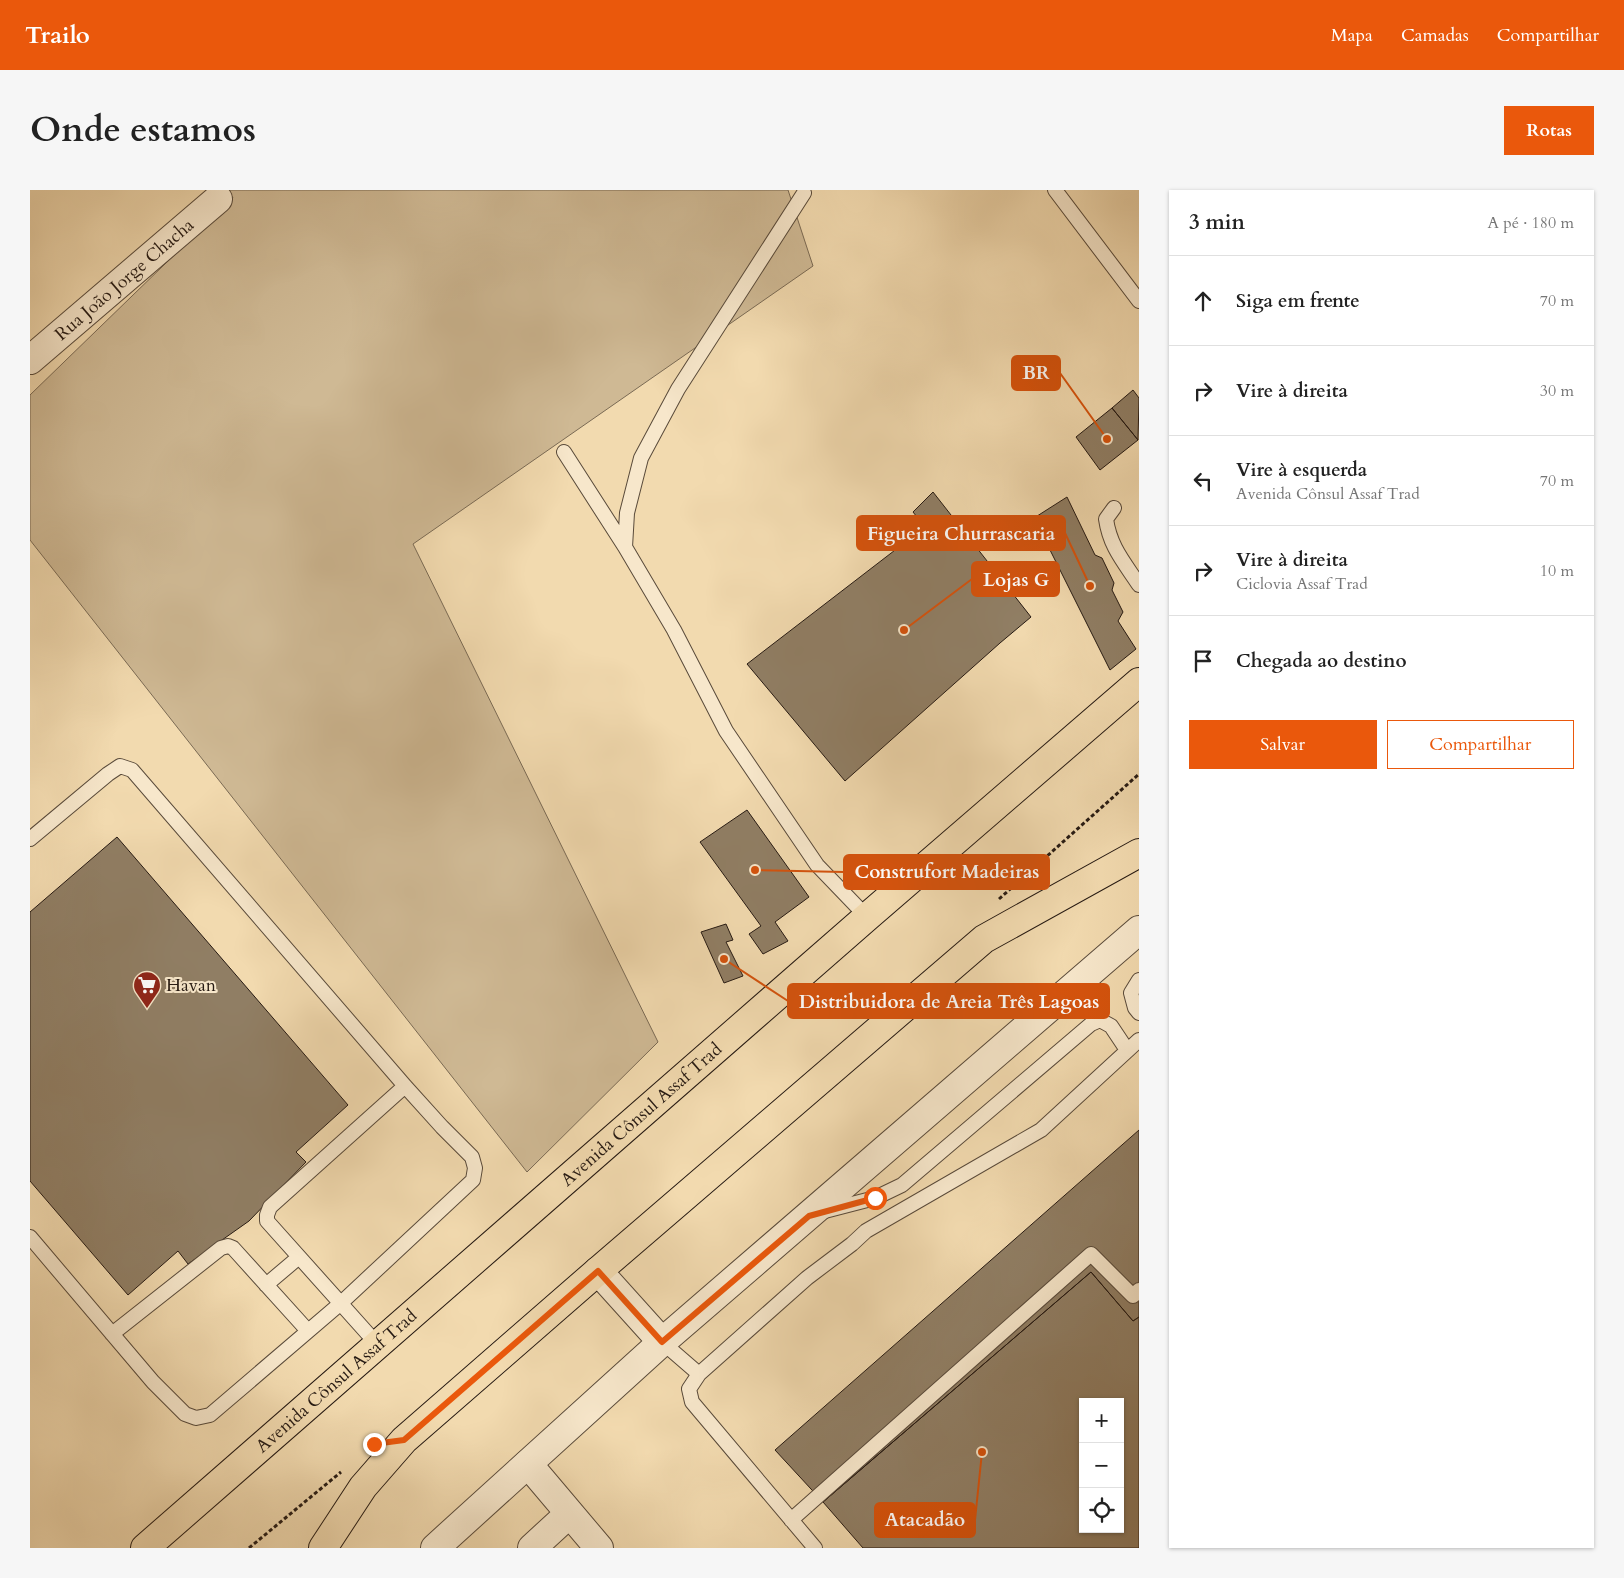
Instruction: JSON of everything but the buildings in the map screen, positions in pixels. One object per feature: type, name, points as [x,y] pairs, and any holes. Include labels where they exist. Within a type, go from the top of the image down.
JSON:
[{"type":"main road","name":"Avenida Cônsul Assaf Trad","points":[[145,1548],[1139,682]]},
{"type":"main road","points":[[323,1548],[363,1487],[404,1440],[984,939],[1139,853]]},
{"type":"street","name":"Rua João Jorge Chacha","points":[[30,360],[218,199]]},
{"type":"street","points":[[435,1548],[662,1342],[1139,930]]},
{"type":"street","points":[[598,1271],[662,1342]]},
{"type":"street","points":[[528,1464],[600,1548]]},
{"type":"street","points":[[532,1548],[569,1514]]},
{"type":"lane","points":[[1055,190],[1139,301]]},
{"type":"lane","points":[[625,547],[627,513],[641,458],[678,389],[804,193]]},
{"type":"lane","points":[[564,452],[625,547],[674,630],[726,730],[817,866],[867,917]]},
{"type":"lane","points":[[1114,508],[1106,519],[1112,545],[1139,585]]},
{"type":"lane","points":[[30,839],[108,774],[120,766],[132,770],[405,1086],[472,1157],[475,1168],[473,1180],[340,1303],[210,1415],[196,1418],[185,1414],[160,1388],[30,1236]]},
{"type":"lane","points":[[1139,980],[1131,993],[1134,1008],[1139,1013]]},
{"type":"lane","points":[[809,1216],[875,1198],[902,1185],[1091,1024],[1100,1020],[1111,1026],[1127,1050]]},
{"type":"lane","points":[[815,1548],[692,1402],[689,1389],[699,1374],[807,1278],[866,1231],[1040,1130],[1080,1096],[1139,1040]]},
{"type":"lane","points":[[377,1344],[267,1222],[267,1214],[270,1207],[405,1086]]},
{"type":"lane","points":[[112,1334],[221,1248],[228,1246],[233,1248],[308,1331]]},
{"type":"lane","points":[[791,1520],[1092,1254],[1133,1296],[1139,1290]]},
{"type":"lane","points":[[266,1285],[299,1257]]},
{"type":"lane","points":[[662,1342],[699,1374]]},
{"type":"path","points":[[994,904],[1139,774]]},
{"type":"path","points":[[249,1548],[345,1469]]},
{"type":"shaded area","points":[[228,190],[788,190],[813,266],[413,544],[658,1042],[527,1172],[30,540],[30,395],[233,198]]},
{"type":"place","name":"BR","points":[[1107,439]]},
{"type":"place","name":"Figueira Churrascaria","points":[[1090,586]]},
{"type":"place","name":"Lojas G","points":[[904,630]]},
{"type":"place","name":"Construfort Madeiras","points":[[755,870]]},
{"type":"place","name":"Distribuidora de Areia Três Lagoas","points":[[724,959]]},
{"type":"place","name":"Havan","points":[[147,1009]]},
{"type":"place","name":"Atacadão","points":[[982,1452]]},
{"type":"route","points":[[374,1444],[404,1440],[598,1271],[662,1342],[809,1216],[875,1198]]}]
